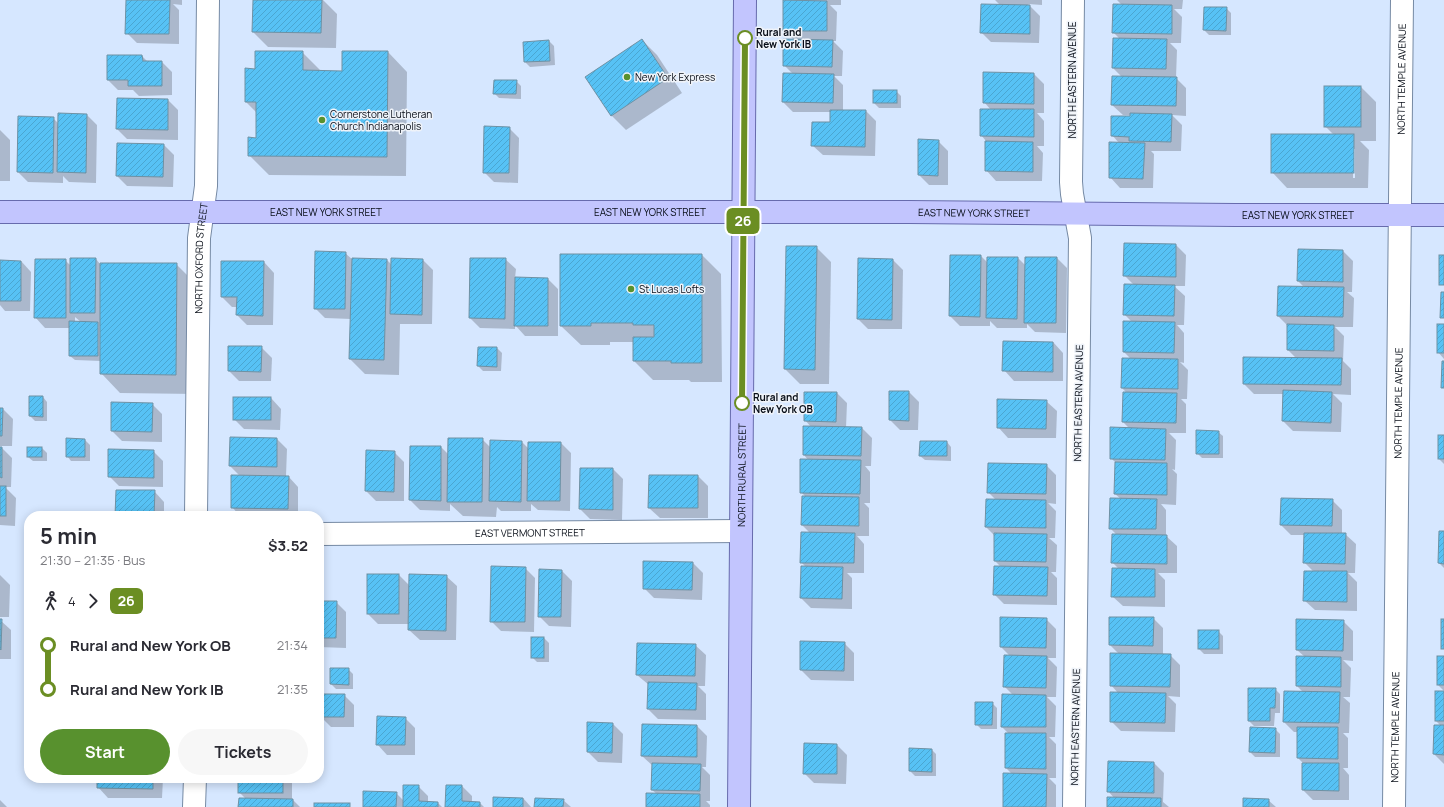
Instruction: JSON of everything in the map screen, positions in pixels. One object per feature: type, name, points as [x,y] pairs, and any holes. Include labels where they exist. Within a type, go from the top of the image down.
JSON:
[{"type":"main road","name":"NORTH RURAL STREET","points":[[739,807],[745,0]]},
{"type":"main road","name":"EAST NEW YORK STREET","points":[[0,212],[202,211],[1444,215]]},
{"type":"street","name":"NORTH OXFORD STREET","points":[[196,511],[199,238],[206,186],[208,0]]},
{"type":"street","name":"NORTH EASTERN AVENUE","points":[[1073,0],[1072,194],[1080,238],[1074,807]]},
{"type":"street","name":"NORTH TEMPLE AVENUE","points":[[1394,807],[1402,0]]},
{"type":"street","name":"EAST VERMONT STREET","points":[[324,534],[741,531]]},
{"type":"street","points":[[194,807],[195,783]]},
{"type":"building","points":[[126,0],[170,0],[169,34],[125,34]]},
{"type":"building","points":[[253,0],[322,0],[321,33],[252,32]]},
{"type":"building","points":[[783,0],[827,1],[827,31],[783,31]]},
{"type":"building","points":[[981,4],[1030,5],[1030,34],[980,33]]},
{"type":"building","points":[[1113,4],[1172,5],[1172,34],[1112,33]]},
{"type":"building","points":[[1204,7],[1227,7],[1226,31],[1203,30]]},
{"type":"building","points":[[1113,38],[1167,39],[1166,69],[1112,68]]},
{"type":"building","name":"New York Express","points":[[642,39],[668,78],[611,116],[585,77]]},
{"type":"building","points":[[783,39],[833,40],[832,67],[783,66]]},
{"type":"building","points":[[549,40],[550,61],[524,62],[523,42]]},
{"type":"building","name":"Cornerstone Lutheran Church Indianapolis","points":[[255,51],[303,51],[303,70],[342,71],[342,51],[388,51],[387,157],[248,156],[248,137],[256,138],[256,102],[245,102],[245,68],[255,69]]},
{"type":"building","points":[[107,55],[142,55],[143,61],[162,61],[162,86],[128,86],[128,80],[107,80]]},
{"type":"building","points":[[983,72],[1034,73],[1034,104],[983,103]]},
{"type":"building","points":[[783,73],[834,74],[833,103],[782,102]]},
{"type":"building","points":[[1112,76],[1177,77],[1176,106],[1111,105]]},
{"type":"building","points":[[494,80],[517,80],[516,94],[493,94]]},
{"type":"building","points":[[1324,86],[1361,86],[1361,127],[1324,127]]},
{"type":"building","points":[[873,90],[897,90],[897,103],[873,103]]},
{"type":"building","points":[[117,98],[168,99],[168,130],[116,129]]},
{"type":"building","points":[[980,109],[1034,109],[1034,137],[980,136]]},
{"type":"building","points":[[830,110],[866,110],[865,147],[811,146],[812,122],[830,122]]},
{"type":"building","points":[[58,113],[87,114],[86,173],[57,172]]},
{"type":"building","points":[[1130,113],[1172,114],[1171,142],[1129,141],[1129,137],[1111,136],[1111,116],[1130,116]]},
{"type":"building","points":[[18,116],[54,117],[53,173],[17,172]]},
{"type":"building","points":[[484,126],[510,127],[509,173],[483,173]]},
{"type":"building","points":[[1271,134],[1354,134],[1354,173],[1271,173]]},
{"type":"building","points":[[918,139],[939,140],[938,176],[918,175]]},
{"type":"building","points":[[985,141],[1033,142],[1033,172],[985,171]]},
{"type":"building","points":[[1109,142],[1145,143],[1143,179],[1109,178]]},
{"type":"building","points":[[117,143],[164,144],[163,177],[116,176]]},
{"type":"building","points":[[1124,243],[1176,244],[1176,277],[1123,276]]},
{"type":"building","points":[[786,246],[817,246],[815,370],[784,369]]},
{"type":"building","points":[[1298,249],[1343,250],[1343,282],[1297,281]]},
{"type":"building","points":[[315,251],[346,252],[345,309],[314,309]]},
{"type":"building","name":"St Lucas Lofts","points":[[560,254],[702,254],[702,363],[633,361],[633,337],[654,337],[654,325],[633,325],[633,323],[591,323],[591,326],[560,326]]},
{"type":"building","points":[[950,255],[981,255],[980,317],[949,316]]},
{"type":"building","points":[[1439,255],[1444,255],[1444,285],[1439,285]]},
{"type":"building","points":[[987,257],[1018,257],[1017,319],[986,318]]},
{"type":"building","points":[[1025,257],[1057,257],[1056,323],[1024,323]]},
{"type":"building","points":[[70,258],[96,258],[95,313],[70,313]]},
{"type":"building","points":[[352,258],[387,259],[384,360],[349,359]]},
{"type":"building","points":[[391,258],[423,259],[422,315],[390,314]]},
{"type":"building","points":[[470,258],[506,258],[505,319],[469,318]]},
{"type":"building","points":[[858,258],[893,259],[892,320],[857,319]]},
{"type":"building","points":[[35,259],[66,259],[66,318],[34,318]]},
{"type":"building","points":[[0,260],[21,261],[21,301],[0,301]]},
{"type":"building","points":[[221,261],[264,261],[263,316],[236,315],[237,297],[221,297]]},
{"type":"building","points":[[100,263],[177,263],[176,375],[100,374]]},
{"type":"building","points":[[515,277],[548,278],[548,326],[514,326]]},
{"type":"building","points":[[1124,284],[1175,285],[1174,316],[1123,315]]},
{"type":"building","points":[[1278,286],[1344,287],[1343,317],[1277,316]]},
{"type":"building","points":[[1441,292],[1444,292],[1444,318],[1440,318]]},
{"type":"building","points":[[69,321],[98,322],[98,356],[69,356]]},
{"type":"building","points":[[1123,321],[1175,322],[1174,353],[1123,352]]},
{"type":"building","points":[[1287,324],[1334,325],[1334,351],[1287,350]]},
{"type":"building","points":[[1437,324],[1444,324],[1444,353],[1437,353]]},
{"type":"building","points":[[1003,341],[1053,342],[1053,372],[1002,371]]},
{"type":"building","points":[[228,346],[262,346],[261,372],[228,371]]},
{"type":"building","points":[[478,347],[497,347],[497,367],[477,366]]},
{"type":"building","points":[[1243,357],[1342,358],[1341,385],[1243,384]]},
{"type":"building","points":[[1122,358],[1178,359],[1178,389],[1121,388]]},
{"type":"building","points":[[1442,361],[1444,361],[1444,388],[1441,388]]},
{"type":"building","points":[[1283,390],[1332,392],[1331,423],[1282,421]]},
{"type":"building","points":[[889,391],[909,391],[909,421],[889,420]]},
{"type":"building","points":[[804,392],[837,392],[836,422],[804,421]]},
{"type":"building","points":[[1123,392],[1177,393],[1176,423],[1122,422]]},
{"type":"building","points":[[29,396],[43,396],[43,417],[29,416]]},
{"type":"building","points":[[233,397],[271,397],[271,420],[233,420]]},
{"type":"building","points":[[997,399],[1047,400],[1046,429],[997,428]]},
{"type":"building","points":[[111,402],[153,403],[152,432],[111,431]]},
{"type":"building","points":[[0,408],[3,408],[2,436],[0,436]]},
{"type":"building","points":[[803,426],[862,427],[861,456],[803,455]]},
{"type":"building","points":[[1110,427],[1166,429],[1165,460],[1110,459]]},
{"type":"building","points":[[1196,430],[1219,431],[1219,454],[1196,454]]},
{"type":"building","points":[[1438,435],[1444,435],[1444,459],[1438,459]]},
{"type":"building","points":[[230,437],[277,438],[277,467],[229,466]]},
{"type":"building","points":[[66,438],[85,439],[85,457],[66,457]]},
{"type":"building","points":[[448,438],[483,438],[482,502],[447,502]]},
{"type":"building","points":[[490,440],[522,441],[521,502],[489,501]]},
{"type":"building","points":[[920,441],[947,441],[947,456],[919,456]]},
{"type":"building","points":[[528,442],[561,442],[560,501],[527,501]]},
{"type":"building","points":[[410,446],[441,446],[441,501],[409,500]]},
{"type":"building","points":[[0,447],[2,447],[2,478],[0,477]]},
{"type":"building","points":[[27,447],[42,447],[42,457],[27,457]]},
{"type":"building","points":[[108,449],[154,450],[154,478],[108,477]]},
{"type":"building","points":[[366,450],[395,451],[394,492],[365,491]]},
{"type":"building","points":[[800,459],[861,460],[860,494],[800,493]]},
{"type":"building","points":[[1115,462],[1167,463],[1167,495],[1114,494]]},
{"type":"building","points":[[988,463],[1047,464],[1046,494],[987,493]]},
{"type":"building","points":[[580,468],[613,468],[613,510],[579,509]]},
{"type":"building","points":[[231,475],[289,476],[288,509],[231,508]]},
{"type":"building","points":[[649,475],[698,475],[698,508],[648,508]]},
{"type":"building","points":[[0,486],[6,486],[6,516],[0,516]]},
{"type":"building","points":[[116,490],[155,490],[154,511],[115,511]]},
{"type":"building","points":[[802,496],[859,497],[859,526],[801,525]]},
{"type":"building","points":[[1110,498],[1157,499],[1156,529],[1109,529]]},
{"type":"building","points":[[1281,498],[1333,499],[1332,526],[1280,525]]},
{"type":"building","points":[[986,499],[1046,500],[1046,528],[985,527]]},
{"type":"building","points":[[1439,531],[1444,531],[1444,564],[1438,563]]},
{"type":"building","points":[[801,532],[855,533],[854,563],[800,563]]},
{"type":"building","points":[[994,533],[1047,534],[1046,562],[994,561]]},
{"type":"building","points":[[1304,533],[1346,533],[1345,564],[1303,563]]},
{"type":"building","points":[[1112,534],[1167,535],[1167,564],[1111,563]]},
{"type":"building","points":[[643,561],[693,562],[692,590],[643,589]]},
{"type":"building","points":[[491,566],[526,567],[525,622],[490,622]]},
{"type":"building","points":[[801,566],[843,567],[842,599],[800,598]]},
{"type":"building","points":[[994,566],[1048,567],[1047,596],[993,595]]},
{"type":"building","points":[[1112,568],[1155,569],[1155,597],[1111,597]]},
{"type":"building","points":[[539,569],[562,570],[561,617],[538,617]]},
{"type":"building","points":[[1304,571],[1347,571],[1347,602],[1303,601]]},
{"type":"building","points":[[367,574],[399,574],[399,614],[367,614]]},
{"type":"building","points":[[409,574],[447,575],[446,631],[408,630]]},
{"type":"building","points":[[324,601],[337,601],[336,638],[324,638]]},
{"type":"building","points":[[1000,617],[1047,618],[1046,648],[1000,647]]},
{"type":"building","points":[[1109,617],[1154,617],[1153,646],[1109,645]]},
{"type":"building","points":[[0,619],[2,619],[1,650],[0,649]]},
{"type":"building","points":[[1296,619],[1344,620],[1343,651],[1296,650]]},
{"type":"building","points":[[1441,619],[1444,619],[1444,649],[1441,649]]},
{"type":"building","points":[[1198,630],[1219,630],[1219,649],[1198,649]]},
{"type":"building","points":[[531,637],[544,637],[544,658],[531,658]]},
{"type":"building","points":[[800,641],[845,642],[844,671],[800,670]]},
{"type":"building","points":[[637,643],[696,644],[695,676],[636,675]]},
{"type":"building","points":[[1110,653],[1171,654],[1170,687],[1110,686]]},
{"type":"building","points":[[1004,655],[1047,656],[1046,688],[1003,687]]},
{"type":"building","points":[[1296,656],[1341,657],[1341,687],[1296,686]]},
{"type":"building","points":[[1437,656],[1444,656],[1444,685],[1437,685]]},
{"type":"building","points":[[330,668],[349,668],[349,685],[330,684]]},
{"type":"building","points":[[648,682],[697,683],[696,710],[647,709]]},
{"type":"building","points":[[1248,688],[1276,688],[1275,708],[1270,708],[1270,721],[1248,721]]},
{"type":"building","points":[[1284,691],[1340,692],[1339,723],[1283,722]]},
{"type":"building","points":[[1435,691],[1444,691],[1444,721],[1435,721]]},
{"type":"building","points":[[1110,692],[1166,693],[1165,723],[1110,722]]},
{"type":"building","points":[[324,694],[345,694],[344,717],[324,717]]},
{"type":"building","points":[[1002,694],[1046,695],[1046,727],[1001,727]]},
{"type":"building","points":[[975,702],[993,702],[992,725],[975,725]]},
{"type":"building","points":[[377,716],[406,717],[405,745],[376,745]]},
{"type":"building","points":[[587,722],[613,723],[612,753],[587,752]]},
{"type":"building","points":[[642,724],[697,725],[697,757],[641,756]]},
{"type":"building","points":[[1434,725],[1444,725],[1444,755],[1433,754]]},
{"type":"building","points":[[1250,727],[1276,728],[1275,753],[1249,752]]},
{"type":"building","points":[[1297,727],[1338,727],[1338,759],[1297,758]]},
{"type":"building","points":[[1005,733],[1046,733],[1046,769],[1005,768]]},
{"type":"building","points":[[804,743],[837,744],[837,774],[803,774]]},
{"type":"building","points":[[909,748],[932,749],[932,772],[909,771]]},
{"type":"building","points":[[1108,761],[1154,762],[1154,793],[1107,792]]},
{"type":"building","points":[[652,763],[701,764],[700,791],[651,790]]},
{"type":"building","points":[[1302,763],[1339,763],[1339,791],[1302,790]]},
{"type":"building","points":[[1003,773],[1047,774],[1046,807],[1003,807]]},
{"type":"building","points":[[97,783],[153,783],[153,789],[97,788]]},
{"type":"building","points":[[238,783],[283,783],[283,793],[238,793]]},
{"type":"building","points":[[403,785],[419,785],[419,801],[438,802],[438,807],[403,807]]},
{"type":"building","points":[[446,785],[462,785],[462,801],[480,802],[480,807],[445,807]]},
{"type":"building","points":[[363,791],[397,792],[396,807],[363,807]]},
{"type":"building","points":[[646,793],[700,794],[700,807],[646,807]]},
{"type":"building","points":[[493,797],[523,798],[523,807],[493,807]]},
{"type":"building","points":[[1107,797],[1161,798],[1161,807],[1107,807]]},
{"type":"building","points":[[239,798],[293,799],[293,807],[238,807]]},
{"type":"building","points":[[535,798],[564,799],[563,807],[534,807]]},
{"type":"building","points":[[1243,798],[1269,799],[1269,807],[1243,807]]},
{"type":"building","points":[[314,803],[350,803],[350,807],[314,807]]},
{"type":"bus line","name":"26","points":[[742,403],[743,132],[745,38]]},
{"type":"place","name":"Rural and New York IB","points":[[745,38]]},
{"type":"place","name":"New York Express","points":[[627,77]]},
{"type":"place","name":"Cornerstone Lutheran Church Indianapolis","points":[[322,120]]},
{"type":"place","name":"St Lucas Lofts","points":[[631,289]]},
{"type":"place","name":"Rural and New York OB","points":[[742,403]]}]
